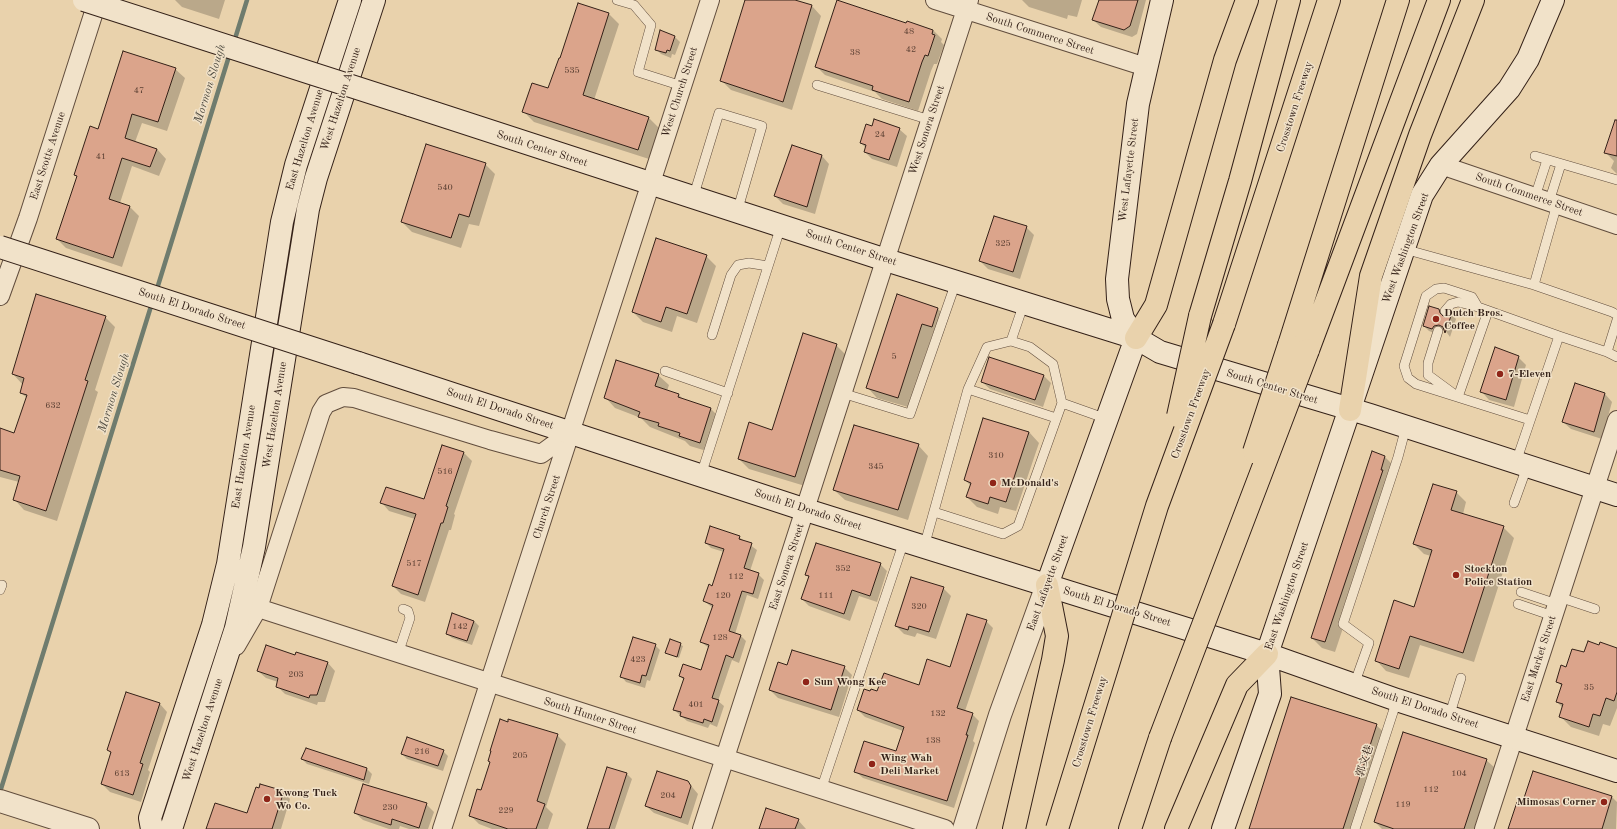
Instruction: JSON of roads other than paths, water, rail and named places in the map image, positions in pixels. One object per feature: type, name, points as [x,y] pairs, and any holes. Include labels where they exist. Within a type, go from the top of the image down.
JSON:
[{"type":"highway","points":[[1136,338],[1156,305],[1225,60],[1247,0]]},
{"type":"highway","points":[[1157,506],[1200,316],[1240,181],[1289,0]]},
{"type":"highway","name":"Crosstown Freeway","points":[[1057,829],[1157,506],[1224,324],[1329,0]]},
{"type":"highway","points":[[1299,347],[1398,0]]},
{"type":"highway","points":[[1130,829],[1160,738],[1299,347],[1439,0]]},
{"type":"highway","points":[[1350,410],[1371,276],[1420,135],[1473,0]]},
{"type":"highway","points":[[1014,829],[1053,660],[1057,636],[1047,586]]},
{"type":"highway","points":[[1176,829],[1237,685],[1267,654]]},
{"type":"main road","name":"West Hazelton Avenue","points":[[323,81],[350,0]]},
{"type":"main road","name":"West Hazelton Avenue","points":[[171,829],[236,628],[246,588],[256,539],[308,209],[316,178],[374,0]]},
{"type":"main road","name":"West Lafayette Street","points":[[1136,338],[1124,319],[1118,299],[1117,280],[1138,104],[1162,0]]},
{"type":"main road","name":"West Washington Street","points":[[1350,410],[1422,196],[1442,165],[1509,89],[1528,59],[1553,0]]},
{"type":"main road","name":"South Center Street","points":[[91,5],[410,105],[886,260],[1136,338],[1160,352],[1406,427],[1617,495]]},
{"type":"main road","name":"East Hazelton Avenue","points":[[152,829],[150,818],[213,625],[228,564],[282,222],[296,165],[323,81]]},
{"type":"main road","name":"South El Dorado Street","points":[[0,247],[358,362],[806,510],[1267,654],[1397,700],[1617,771]]},
{"type":"main road","name":"East Lafayette Street","points":[[964,829],[1000,715],[1136,338]]},
{"type":"main road","name":"East Washington Street","points":[[1223,829],[1270,694],[1267,654],[1350,410]]},
{"type":"main road","points":[[0,801],[88,829]]},
{"type":"street","name":"West Church Street","points":[[651,184],[710,0]]},
{"type":"street","name":"South Commerce Street","points":[[935,0],[967,5],[1146,67]]},
{"type":"street","name":"East Scotts Avenue","points":[[0,296],[28,218],[91,5]]},
{"type":"street","name":"West Sonora Street","points":[[886,260],[967,5]]},
{"type":"street","name":"South Commerce Street","points":[[1442,165],[1617,225]]},
{"type":"street","name":"Church Street","points":[[442,829],[651,184]]},
{"type":"street","name":"East Sonora Street","points":[[702,829],[886,260]]},
{"type":"street","points":[[224,666],[258,608],[322,412],[326,404],[343,397],[354,398],[490,440],[541,454],[571,432]]},
{"type":"street","name":"East Market Street","points":[[1484,829],[1617,420]]},
{"type":"street","points":[[246,588],[258,608]]},
{"type":"street","name":"South Hunter Street","points":[[258,608],[490,684],[945,829]]},
{"type":"lane","points":[[617,0],[634,5],[651,25],[638,72],[682,86]]},
{"type":"lane","points":[[817,85],[930,120]]},
{"type":"lane","points":[[693,198],[719,113],[762,126],[737,212]]},
{"type":"lane","points":[[1534,156],[1617,180]]},
{"type":"lane","points":[[1534,285],[1547,201],[1547,160]]},
{"type":"lane","points":[[1547,201],[1560,164]]},
{"type":"lane","points":[[701,475],[781,226]]},
{"type":"lane","points":[[1404,249],[1534,285],[1617,315]]},
{"type":"lane","points":[[712,335],[731,275],[738,265],[749,263],[768,266]]},
{"type":"lane","points":[[842,393],[910,414],[956,282]]},
{"type":"lane","points":[[1478,307],[1472,297],[1444,288],[1436,289],[1426,296],[1404,366],[1408,378],[1416,384],[1530,420]]},
{"type":"lane","points":[[1445,311],[1451,304],[1458,302],[1478,307],[1607,352],[1617,357]]},
{"type":"lane","points":[[1011,341],[1024,303]]},
{"type":"lane","points":[[1458,397],[1488,311]]},
{"type":"lane","points":[[1607,352],[1617,320]]},
{"type":"lane","points":[[1438,331],[1428,362],[1428,375],[1458,397]]},
{"type":"lane","points":[[1514,502],[1530,420],[1559,336]]},
{"type":"lane","points":[[821,790],[914,544],[934,512],[968,389],[987,346],[1011,341],[1030,347],[1053,364],[1062,403],[1018,526],[1002,534],[934,512]]},
{"type":"lane","points":[[665,371],[728,392]]},
{"type":"lane","points":[[968,389],[1056,418]]},
{"type":"lane","points":[[1062,403],[1108,419]]},
{"type":"lane","points":[[1354,685],[1369,643],[1343,624],[1398,457],[1406,427]]},
{"type":"lane","points":[[1521,592],[1556,606]]},
{"type":"lane","points":[[1518,604],[1595,609]]},
{"type":"lane","points":[[398,654],[410,618],[408,611],[403,609]]},
{"type":"lane","points":[[1450,717],[1462,678]]},
{"type":"lane","name":"郭文巷","points":[[1358,828],[1397,700]]},
{"type":"waterway","name":"Mormon Slough","points":[[234,42],[247,0]]},
{"type":"waterway","name":"Mormon Slough","points":[[156,292],[230,53]]},
{"type":"waterway","name":"Mormon Slough","points":[[0,792],[152,303]]},
{"type":"place","name":"Dutch Bros. Coffee","points":[[1436,319]]},
{"type":"place","name":"7-Eleven","points":[[1500,374]]},
{"type":"place","name":"McDonald's","points":[[993,483]]},
{"type":"place","name":"Stockton Police Station","points":[[1456,575]]},
{"type":"place","name":"Sun Wong Kee","points":[[806,682]]},
{"type":"place","name":"Wing Wah Deli Market","points":[[872,764]]},
{"type":"place","name":"Kwong Tuck Wo Co.","points":[[267,799]]},
{"type":"place","name":"Mimosas Corner","points":[[1604,802]]}]
